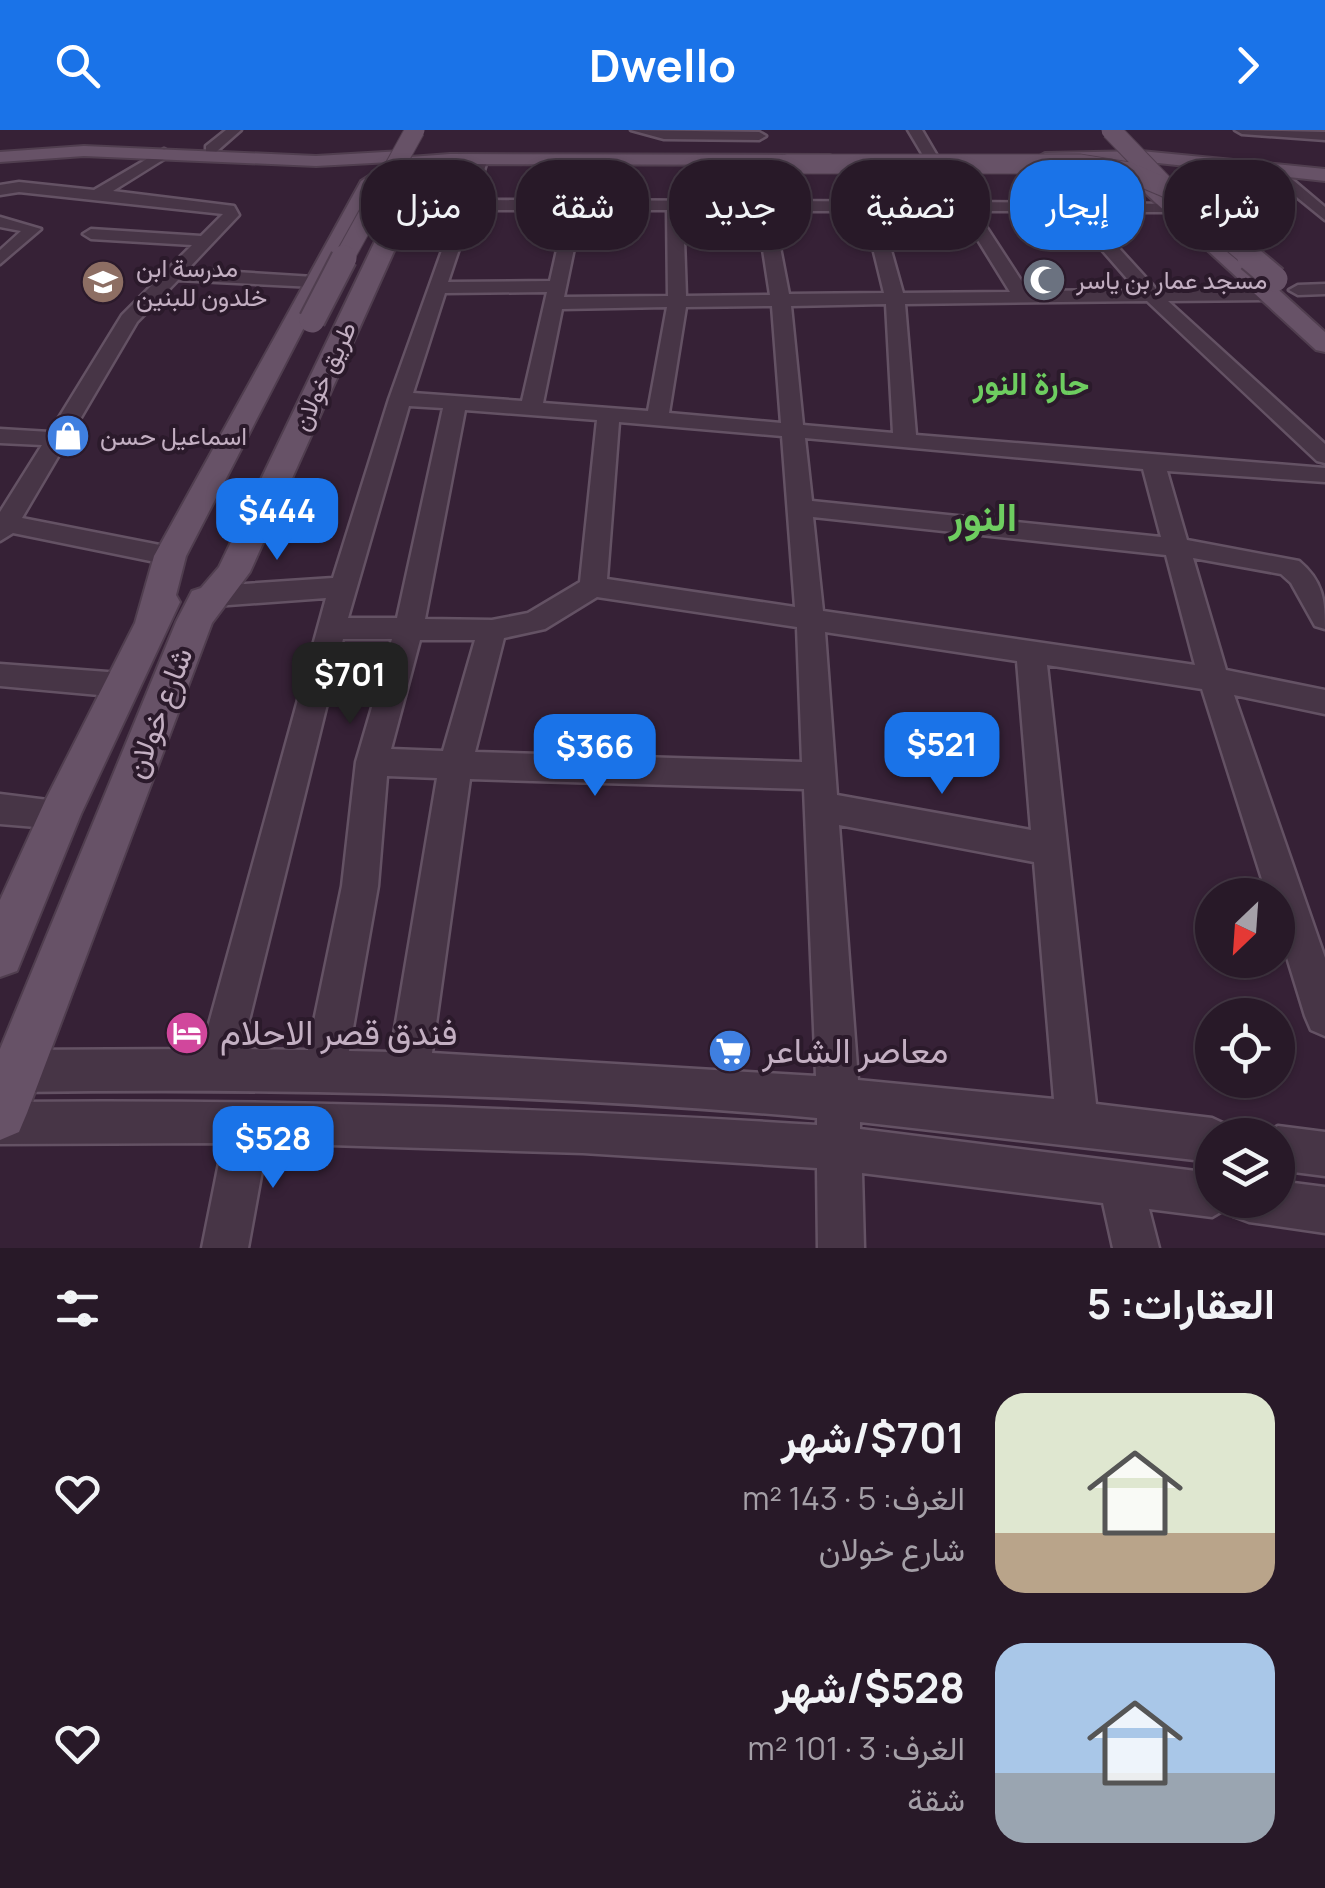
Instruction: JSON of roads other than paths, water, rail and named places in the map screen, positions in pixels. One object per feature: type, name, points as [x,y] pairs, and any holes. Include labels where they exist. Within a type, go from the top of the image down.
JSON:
[{"type":"main road","points":[[1096,130],[1124,160]]},
{"type":"main road","points":[[1111,130],[1131,160]]},
{"type":"main road","points":[[1120,130],[1134,160]]},
{"type":"main road","points":[[318,158],[368,150],[402,131]]},
{"type":"main road","name":"طريق خولان","points":[[322,319],[395,160],[402,131]]},
{"type":"main road","points":[[0,154],[84,151],[388,158],[431,137],[434,151],[450,158]]},
{"type":"main road","name":"طريق خولان","points":[[322,319],[409,160],[431,137]]},
{"type":"main road","points":[[0,154],[92,144],[211,149],[318,158],[361,172]]},
{"type":"main road","points":[[1188,160],[1238,152],[1325,175]]},
{"type":"main road","points":[[430,160],[472,160]]},
{"type":"main road","points":[[496,162],[669,163]]},
{"type":"main road","points":[[811,164],[1010,164]]},
{"type":"main road","points":[[1144,177],[1325,313]]},
{"type":"main road","points":[[1144,178],[1267,284],[1325,341]]},
{"type":"main road","points":[[1295,180],[1325,183]]},
{"type":"main road","name":"طريق خولان","points":[[361,197],[170,556],[187,613],[233,572],[383,250]]},
{"type":"main road","points":[[1267,284],[1325,323]]},
{"type":"main road","name":"شارع خولان","points":[[0,1113],[187,613],[322,319]]},
{"type":"main road","name":"شارع خولان","points":[[0,954],[120,685],[187,613],[322,319]]},
{"type":"street","points":[[211,149],[234,130]]},
{"type":"street","points":[[638,130],[664,135],[759,133],[759,160]]},
{"type":"street","points":[[915,130],[934,160]]},
{"type":"street","points":[[1238,152],[1325,136]]},
{"type":"street","points":[[98,194],[164,152]]},
{"type":"street","points":[[1295,189],[1325,215]]},
{"type":"street","points":[[0,190],[98,194],[228,209],[231,215],[129,319],[3,526],[170,556]]},
{"type":"street","points":[[0,222],[33,228],[0,259]]},
{"type":"street","points":[[91,234],[207,241]]},
{"type":"street","points":[[990,247],[1021,295]]},
{"type":"street","points":[[217,1068],[331,628],[448,250]]},
{"type":"street","points":[[531,407],[566,250]]},
{"type":"street","points":[[657,420],[677,302],[676,250]]},
{"type":"street","points":[[771,250],[781,302],[810,617],[838,1096],[841,1248]]},
{"type":"street","points":[[882,250],[894,299],[905,439]]},
{"type":"street","points":[[1111,250],[1152,296],[1325,456]]},
{"type":"street","points":[[174,274],[314,282]]},
{"type":"street","points":[[436,288],[677,302],[781,302],[1021,295],[1152,296],[1267,284]]},
{"type":"street","points":[[1298,290],[1325,289]]},
{"type":"street","points":[[400,400],[531,407],[1153,464],[1325,475]]},
{"type":"street","points":[[326,1068],[360,886],[372,762],[409,629],[455,403]]},
{"type":"street","points":[[593,587],[608,416]]},
{"type":"street","points":[[0,436],[58,439]]},
{"type":"street","points":[[1153,464],[1214,679],[1325,1016]]},
{"type":"street","points":[[800,508],[1177,547],[1290,567],[1325,620]]},
{"type":"street","points":[[187,613],[343,587]]},
{"type":"street","points":[[331,628],[492,630],[535,622],[593,587],[1214,679],[1325,702]]},
{"type":"street","points":[[409,1070],[456,762],[492,630]]},
{"type":"street","points":[[1031,652],[1077,1122]]},
{"type":"street","points":[[0,676],[120,685]]},
{"type":"street","points":[[372,762],[456,762],[820,792],[1051,849]]},
{"type":"street","points":[[0,809],[60,814]]},
{"type":"street","points":[[17,1071],[409,1070],[838,1096],[1195,1138]]},
{"type":"street","points":[[225,1248],[248,1121]]},
{"type":"street","points":[[0,1123],[248,1121],[583,1132],[837,1148],[1195,1193]]},
{"type":"street","points":[[1295,1150],[1325,1154]]},
{"type":"street","points":[[1120,1183],[1136,1248]]},
{"type":"street","points":[[1295,1206],[1325,1210]]},
{"type":"place","name":"مسجد عمار بن ياسر","points":[[1044,280]]},
{"type":"place","name":"مدرسة ابن خلدون للبنين","points":[[103,282]]},
{"type":"place","name":"اسماعيل حسن","points":[[68,436]]},
{"type":"place","name":"فندق قصر الاحلام","points":[[187,1033]]},
{"type":"place","name":"معاصر الشاعر","points":[[730,1051]]},
{"type":"district","name":"حارة النور","points":[[1031,384]]},
{"type":"district","name":"النور","points":[[983,517]]}]
